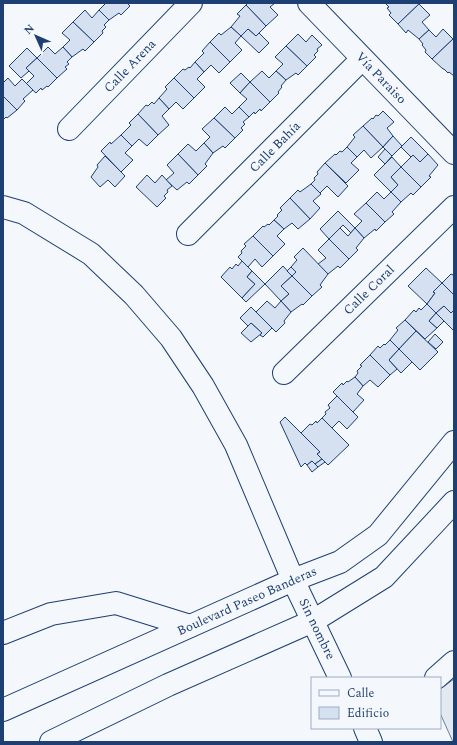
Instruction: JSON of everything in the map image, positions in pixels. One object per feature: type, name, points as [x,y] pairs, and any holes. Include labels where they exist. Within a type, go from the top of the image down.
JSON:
[{"type":"street","name":"Calle Arena","points":[[69,129],[191,3]]},
{"type":"street","name":"Vía Paraiso","points":[[309,3],[454,153]]},
{"type":"street","name":"Calle Bahía","points":[[188,234],[362,59]]},
{"type":"street","name":"Sin nombre","points":[[3,206],[24,213],[91,254],[134,294],[171,338],[203,386],[236,445],[293,580],[340,677]]},
{"type":"street","name":"Calle Coral","points":[[284,374],[454,207]]},
{"type":"street","name":"Boulevard Paseo Banderas","points":[[3,710],[293,580],[340,562],[378,536],[454,442]]},
{"type":"street","points":[[51,742],[168,685],[313,621],[384,577],[454,502]]},
{"type":"street","points":[[3,633],[51,614],[116,603],[190,626]]},
{"type":"street","points":[[437,677],[454,662]]},
{"type":"street","points":[[364,729],[371,742]]},
{"type":"shaded area","points":[[454,679],[454,742],[441,715],[441,688]]},
{"type":"building","points":[[106,3],[127,3],[130,6],[121,15],[119,13],[109,20],[99,10]]},
{"type":"building","points":[[248,3],[275,3],[270,7],[278,15],[266,26],[246,5]]},
{"type":"building","points":[[385,3],[419,4],[398,24],[389,15],[391,13],[387,8],[389,7]]},
{"type":"building","points":[[419,4],[430,15],[422,22],[429,30],[419,39],[408,30],[406,33],[398,24]]},
{"type":"building","points":[[246,5],[266,26],[256,36],[248,29],[241,36],[231,27],[240,16],[237,14]]},
{"type":"building","points":[[85,10],[92,18],[99,10],[109,20],[104,25],[106,27],[102,31],[103,33],[94,42],[73,22]]},
{"type":"building","points":[[73,22],[94,42],[85,51],[83,49],[72,57],[63,47],[70,40],[62,33]]},
{"type":"building","points":[[231,27],[241,36],[235,43],[242,50],[230,62],[210,42],[219,33],[221,35]]},
{"type":"building","points":[[248,29],[256,36],[259,33],[269,43],[259,53],[241,36]]},
{"type":"building","points":[[443,29],[453,39],[432,59],[425,52],[426,50],[419,39],[429,30],[436,37]]},
{"type":"building","points":[[298,34],[306,42],[312,35],[322,45],[317,49],[318,51],[314,55],[316,57],[307,66],[286,46]]},
{"type":"building","points":[[453,39],[454,76],[449,72],[448,73],[432,59]]},
{"type":"building","points":[[210,42],[230,62],[219,73],[211,65],[204,72],[195,62],[204,53],[202,51]]},
{"type":"building","points":[[286,46],[307,66],[298,75],[296,73],[286,80],[276,71],[283,64],[275,57]]},
{"type":"building","points":[[48,47],[55,54],[63,47],[72,57],[67,62],[69,64],[65,67],[67,69],[57,78],[37,58]]},
{"type":"building","points":[[27,48],[37,58],[26,68],[29,71],[21,78],[9,66]]},
{"type":"building","points":[[37,58],[57,78],[48,87],[47,86],[42,90],[41,88],[36,93],[26,84],[34,76],[26,68]]},
{"type":"building","points":[[195,62],[204,72],[197,79],[205,87],[194,98],[174,78],[183,69],[185,70],[189,67],[190,68]]},
{"type":"building","points":[[262,71],[269,78],[276,71],[286,80],[281,86],[282,87],[278,92],[279,93],[270,102],[250,82]]},
{"type":"building","points":[[241,73],[250,82],[240,93],[230,83]]},
{"type":"building","points":[[8,78],[15,86],[22,79],[33,90],[23,99],[25,101],[17,110],[3,96],[3,83]]},
{"type":"building","points":[[174,78],[194,98],[183,109],[176,102],[169,109],[159,98],[167,89],[165,87]]},
{"type":"building","points":[[250,82],[270,102],[261,111],[260,109],[255,114],[254,112],[249,117],[239,107],[247,99],[240,93]]},
{"type":"building","points":[[3,96],[17,110],[3,120]]},
{"type":"building","points":[[159,98],[169,109],[162,116],[169,125],[158,135],[138,114],[146,105],[148,106],[152,102],[154,104]]},
{"type":"building","points":[[225,107],[232,114],[239,107],[249,117],[243,122],[245,124],[241,128],[243,130],[235,138],[214,118]]},
{"type":"building","points":[[383,111],[394,122],[387,128],[393,136],[383,147],[363,126]]},
{"type":"building","points":[[138,114],[158,135],[147,146],[139,139],[132,146],[121,135],[131,125],[129,123]]},
{"type":"building","points":[[214,118],[235,138],[225,148],[223,146],[213,153],[204,143],[210,137],[202,129]]},
{"type":"building","points":[[363,126],[383,147],[371,158],[364,150],[357,157],[347,147],[355,137],[353,135]]},
{"type":"building","points":[[121,135],[132,146],[125,153],[133,160],[121,172],[101,151],[110,142],[111,144]]},
{"type":"building","points":[[393,136],[402,146],[392,156],[383,147]]},
{"type":"building","points":[[411,137],[428,154],[420,162],[413,155],[411,157],[401,147]]},
{"type":"building","points":[[204,143],[213,153],[205,164],[207,166],[198,175],[178,154],[188,144],[196,151]]},
{"type":"building","points":[[347,147],[357,157],[351,163],[359,170],[346,183],[325,163],[335,154],[336,155],[340,151],[342,152]]},
{"type":"building","points":[[385,149],[392,156],[385,164],[378,157]]},
{"type":"building","points":[[178,154],[198,175],[189,184],[187,182],[177,190],[166,180],[174,173],[167,165]]},
{"type":"building","points":[[428,154],[438,165],[429,176],[431,177],[421,187],[401,167],[413,155],[420,162]]},
{"type":"building","points":[[105,156],[125,176],[115,187],[108,180],[100,187],[91,177],[98,167],[97,165]]},
{"type":"building","points":[[392,157],[401,167],[391,177],[398,185],[391,192],[374,175]]},
{"type":"building","points":[[325,163],[348,186],[338,197],[327,186],[320,193],[311,184],[318,174],[317,172]]},
{"type":"building","points":[[401,167],[421,187],[413,195],[411,193],[401,202],[391,192],[398,185],[391,177]]},
{"type":"building","points":[[147,175],[155,183],[162,175],[172,186],[167,190],[168,192],[164,196],[166,198],[157,207],[136,187]]},
{"type":"building","points":[[311,184],[321,194],[313,201],[320,208],[310,219],[290,198],[298,190],[300,192]]},
{"type":"building","points":[[377,192],[384,199],[391,192],[401,202],[392,212],[394,214],[385,222],[366,203]]},
{"type":"building","points":[[290,198],[310,219],[298,229],[292,223],[284,229],[274,220],[282,210],[280,208]]},
{"type":"building","points":[[366,203],[385,222],[376,231],[375,229],[364,238],[355,228],[362,221],[354,214]]},
{"type":"building","points":[[338,211],[355,228],[351,233],[343,225],[329,239],[320,229]]},
{"type":"building","points":[[274,220],[284,229],[277,236],[285,244],[273,256],[253,236],[263,226],[269,225]]},
{"type":"building","points":[[340,228],[348,236],[355,228],[364,238],[356,248],[358,250],[349,259],[329,239]]},
{"type":"building","points":[[253,236],[273,256],[262,267],[255,259],[248,267],[238,257],[246,246],[244,244]]},
{"type":"building","points":[[329,239],[349,259],[340,268],[338,266],[328,274],[318,264],[326,258],[318,250]]},
{"type":"building","points":[[303,248],[328,274],[320,285],[322,287],[312,296],[292,276],[296,272],[291,267],[297,260],[294,257]]},
{"type":"building","points":[[242,261],[252,271],[247,277],[255,284],[242,298],[221,277],[230,267],[232,269],[236,264],[238,266]]},
{"type":"building","points":[[283,266],[292,276],[281,286],[289,294],[281,301],[265,284]]},
{"type":"building","points":[[291,267],[296,272],[292,276],[287,271]]},
{"type":"building","points":[[426,268],[442,283],[433,292],[435,293],[427,304],[408,286]]},
{"type":"building","points":[[252,271],[265,284],[246,302],[242,298],[255,284],[247,277]]},
{"type":"building","points":[[451,274],[454,274],[454,295],[442,283]]},
{"type":"building","points":[[292,276],[312,296],[303,305],[302,304],[291,312],[281,301],[289,294],[281,286]]},
{"type":"building","points":[[442,283],[454,295],[454,310],[451,313],[444,306],[436,313],[427,304],[435,293],[433,292]]},
{"type":"building","points":[[267,301],[275,308],[281,301],[291,312],[284,321],[285,323],[276,332],[256,312]]},
{"type":"building","points":[[427,304],[436,313],[429,321],[437,328],[425,339],[405,320],[414,310],[416,312],[419,308],[421,310]]},
{"type":"building","points":[[444,306],[451,313],[454,310],[454,331],[436,313]]},
{"type":"building","points":[[251,307],[272,328],[263,337],[260,335],[262,333],[251,323],[248,326],[240,318]]},
{"type":"building","points":[[436,313],[444,321],[437,328],[429,321]]},
{"type":"building","points":[[405,320],[416,331],[399,349],[390,340],[398,330],[396,328]]},
{"type":"building","points":[[251,323],[262,333],[251,342],[241,333]]},
{"type":"building","points":[[416,331],[438,352],[420,370],[399,349]]},
{"type":"building","points":[[435,334],[443,342],[436,349],[428,342]]},
{"type":"building","points":[[390,340],[399,349],[389,360],[397,369],[390,375],[370,355],[378,346],[380,348]]},
{"type":"building","points":[[399,349],[412,362],[401,373],[389,360]]},
{"type":"building","points":[[370,355],[390,375],[378,387],[370,380],[363,386],[355,377],[358,373],[357,371],[362,366],[360,365]]},
{"type":"building","points":[[355,377],[363,386],[357,394],[364,400],[353,412],[333,392],[342,383],[343,385]]},
{"type":"building","points":[[337,396],[358,417],[347,429],[339,421],[332,428],[322,418],[326,414],[325,412],[330,408],[328,405]]},
{"type":"building","points":[[285,417],[320,452],[317,454],[322,459],[315,464],[312,461],[307,465],[305,463],[301,467],[280,422]]},
{"type":"building","points":[[322,418],[349,445],[328,465],[317,454],[320,452],[301,433],[310,424],[312,425],[316,421],[317,423]]},
{"type":"building","points":[[322,459],[325,462],[318,467],[315,464]]},
{"type":"building","points":[[312,461],[318,467],[312,472],[307,465]]}]
